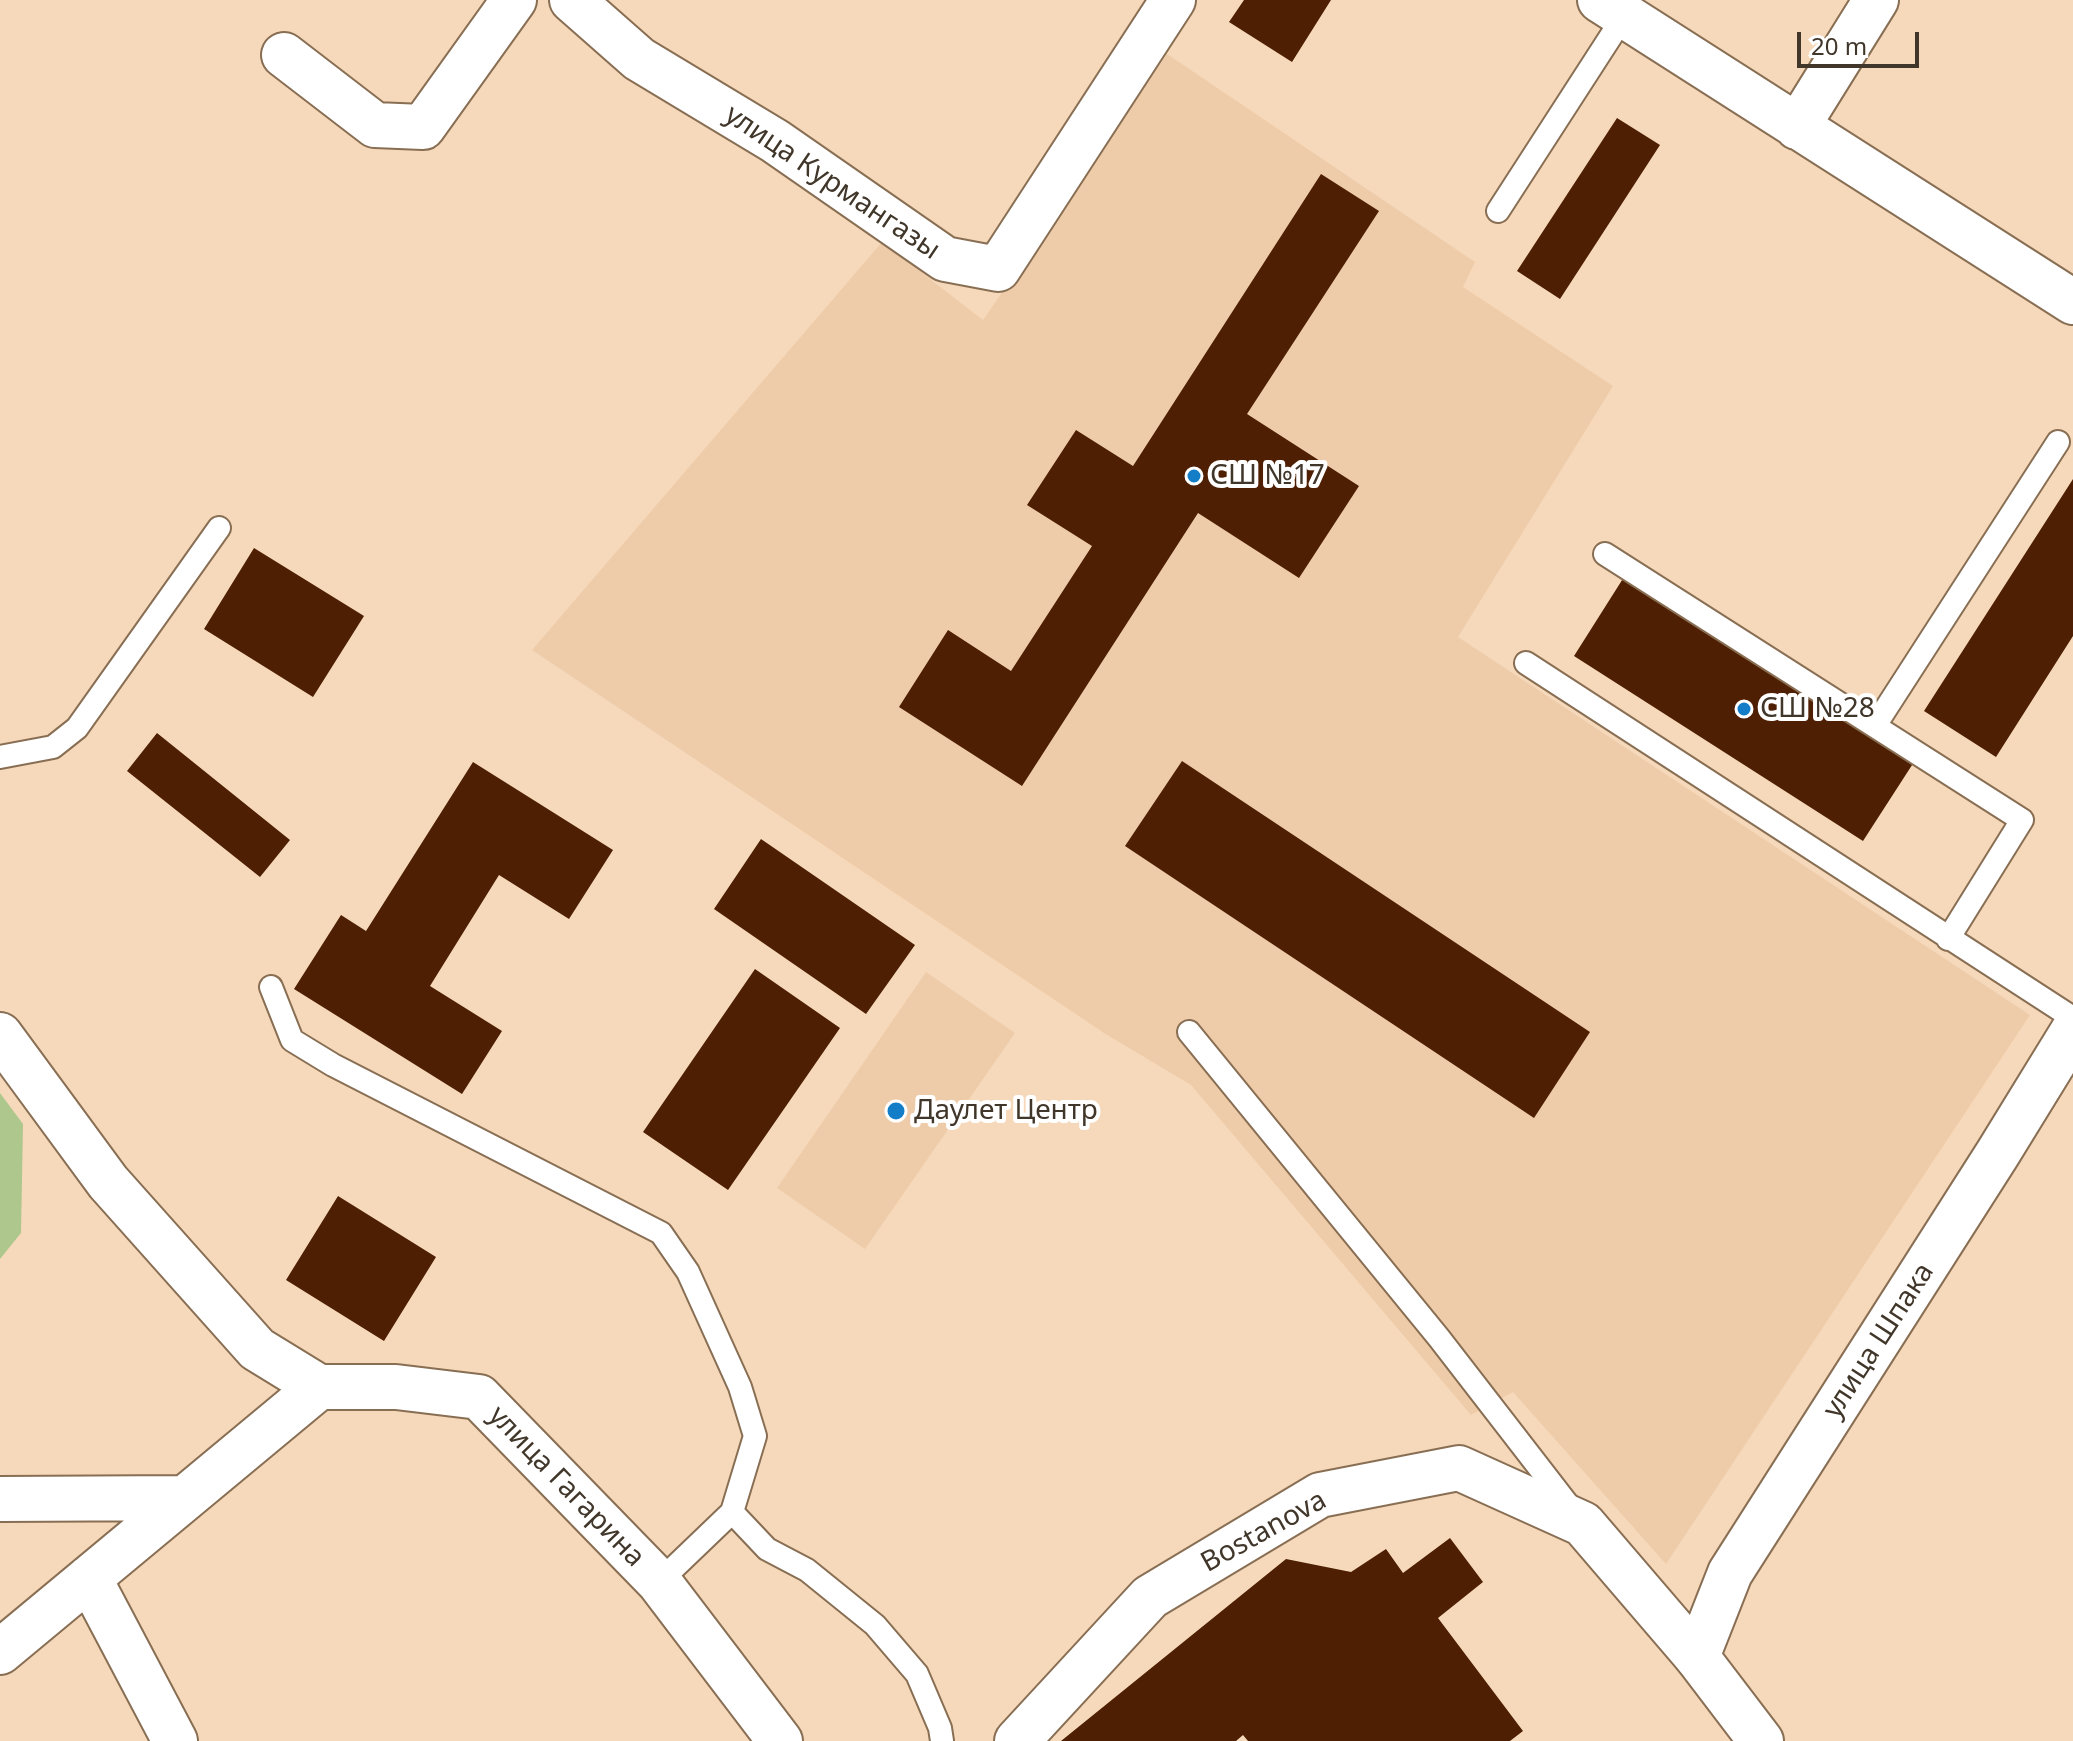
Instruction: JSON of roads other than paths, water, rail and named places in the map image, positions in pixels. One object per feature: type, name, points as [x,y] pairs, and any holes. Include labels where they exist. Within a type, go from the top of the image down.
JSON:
[{"type":"street","points":[[284,55],[375,125],[423,127],[514,0]]},
{"type":"street","name":"улица Курмангазы","points":[[572,0],[639,59],[775,141],[945,259],[998,269],[1173,0]]},
{"type":"street","points":[[1797,127],[1876,0]]},
{"type":"street","points":[[1612,8],[2073,302]]},
{"type":"street","name":"улица Шпака","points":[[1697,1657],[1730,1573],[2073,1031]]},
{"type":"street","points":[[0,1035],[108,1182],[257,1349],[319,1387],[0,1652]]},
{"type":"street","name":"улица Гагарина","points":[[319,1387],[396,1387],[479,1397],[659,1582],[780,1741]]},
{"type":"street","name":"Bostanova","points":[[1017,1741],[1150,1597],[1320,1495],[1459,1468],[1583,1524],[1697,1657],[1761,1741]]},
{"type":"street","points":[[0,1499],[185,1498]]},
{"type":"street","points":[[89,1578],[175,1741]]},
{"type":"lane","points":[[1498,211],[1612,8]]},
{"type":"lane","points":[[1876,724],[2058,442]]},
{"type":"lane","points":[[0,757],[53,747],[77,728],[219,528]]},
{"type":"lane","points":[[1605,554],[1876,724],[2022,820],[1948,939]]},
{"type":"lane","points":[[1526,663],[2073,1018]]},
{"type":"lane","points":[[271,987],[292,1040],[333,1065],[661,1233],[688,1272],[740,1387],[755,1436],[732,1512],[659,1582]]},
{"type":"lane","points":[[1189,1032],[1439,1338],[1583,1524]]},
{"type":"lane","points":[[732,1512],[767,1549],[807,1570],[875,1625],[917,1674],[940,1728],[942,1741]]},
{"type":"place","name":"СШ №17","points":[[1194,476]]},
{"type":"place","name":"СШ №28","points":[[1744,709]]},
{"type":"place","name":"Даулет Центр","points":[[896,1111]]}]
